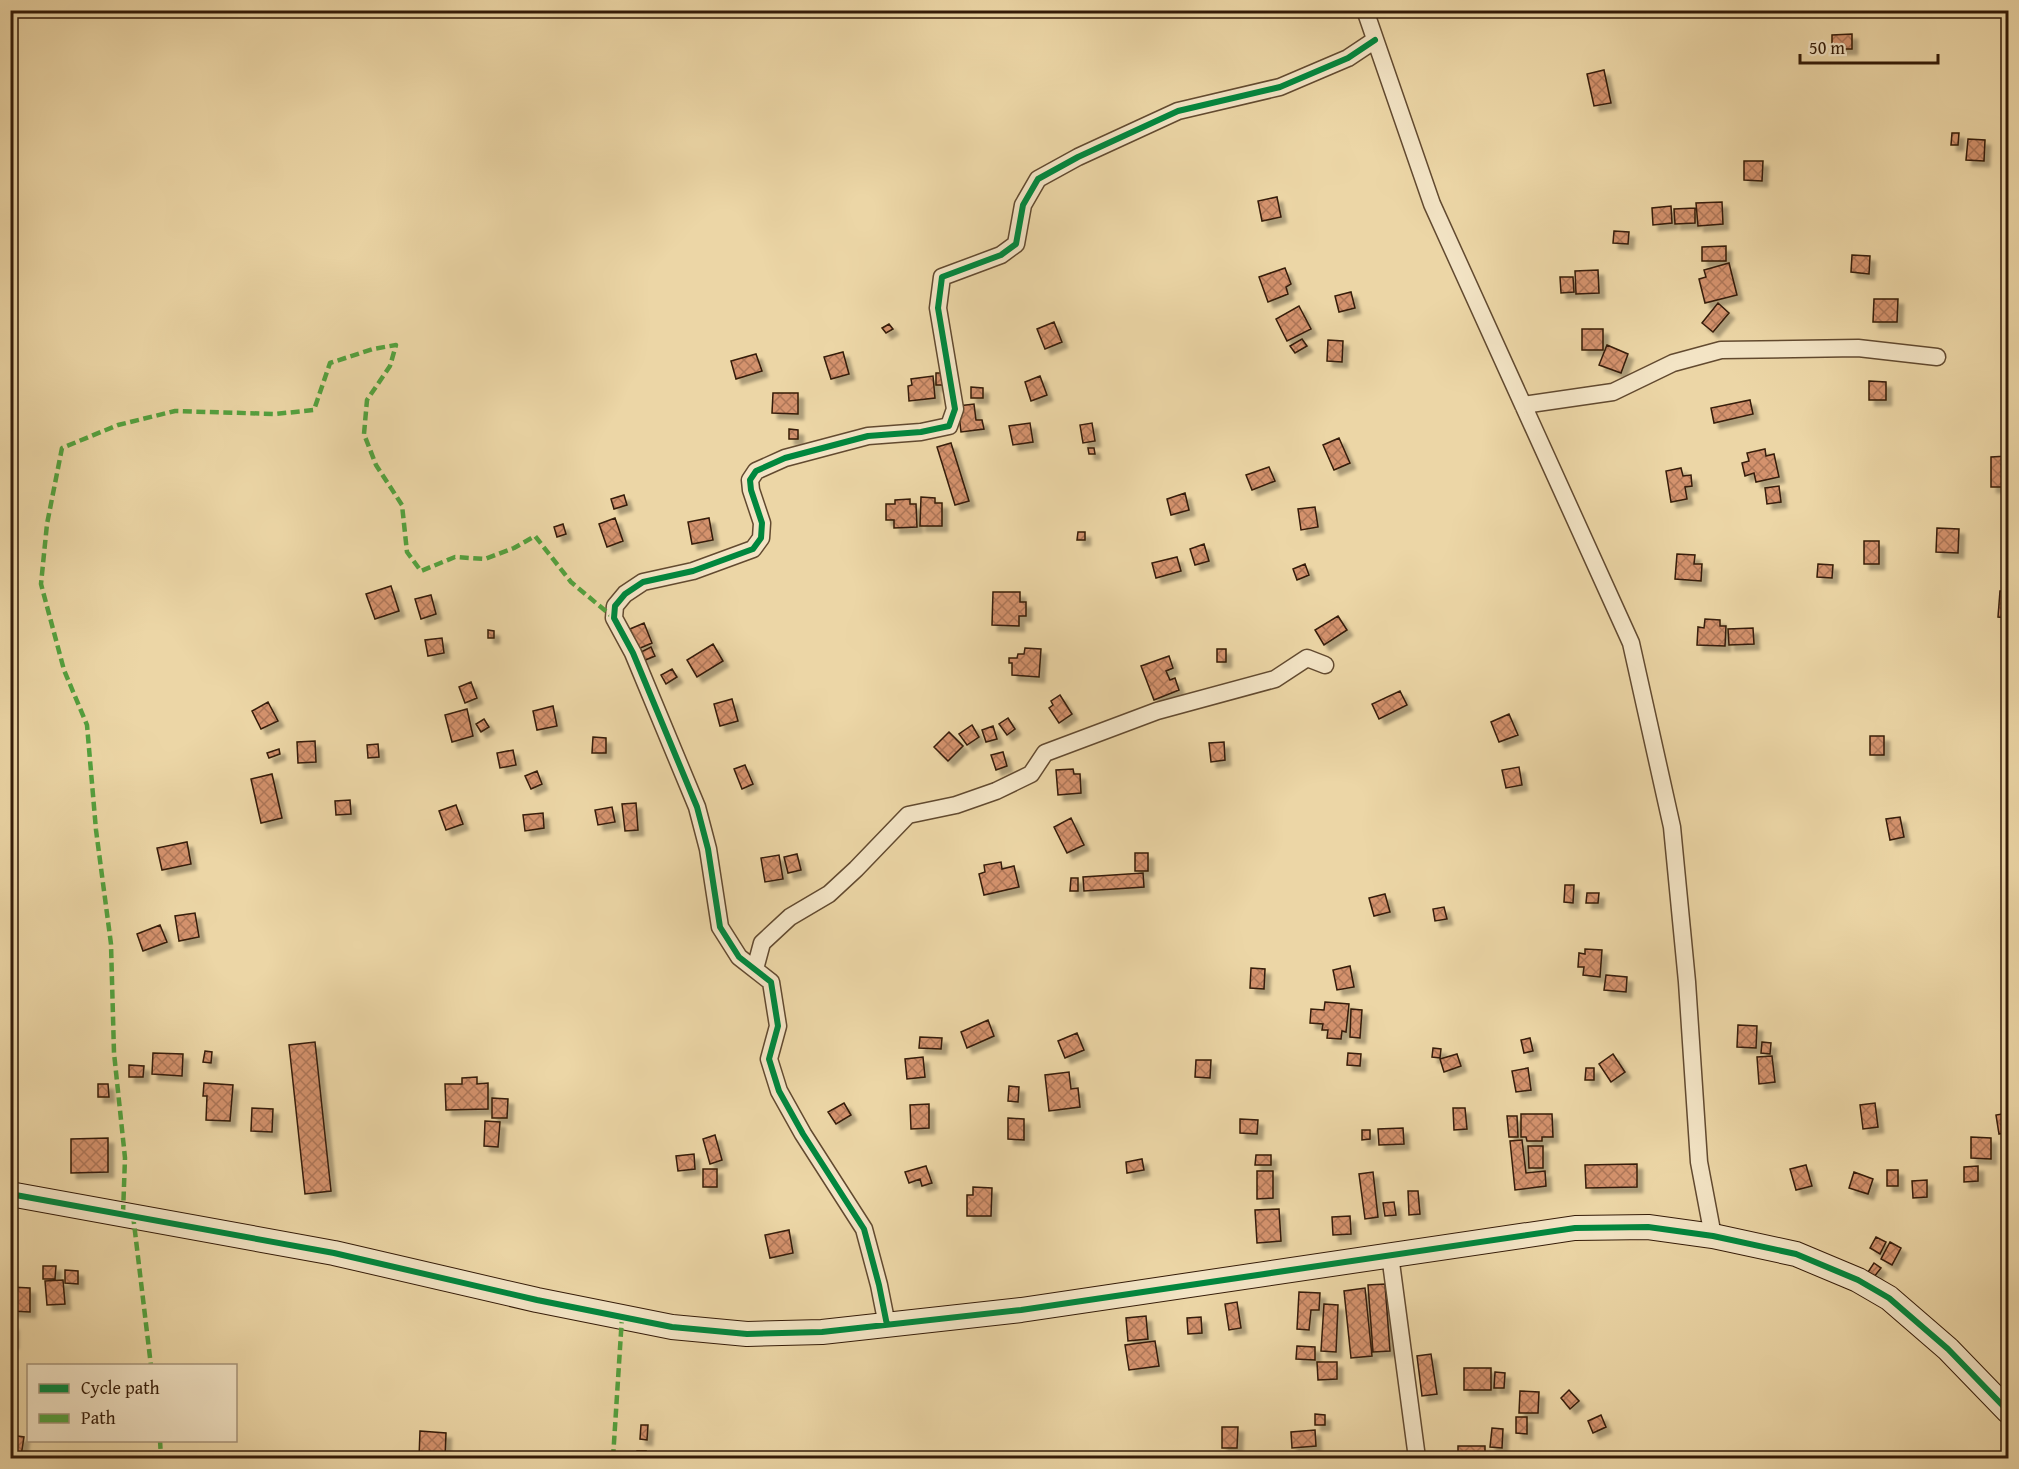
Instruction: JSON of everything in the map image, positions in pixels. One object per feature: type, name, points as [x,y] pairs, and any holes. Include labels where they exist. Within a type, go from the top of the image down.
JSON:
[{"type":"street","points":[[1365,10],[1432,204],[1631,643],[1672,827],[1687,982],[1699,1162],[1713,1236]]},
{"type":"street","points":[[887,1325],[864,1229],[803,1134],[779,1091],[769,1059],[778,1026],[771,982],[739,957],[720,927],[708,849],[697,807],[633,653],[614,618],[615,606],[625,594],[643,582],[693,571],[753,549],[761,538],[762,523],[751,490],[750,480],[756,471],[785,458],[868,436],[921,432],[949,426],[955,409],[938,308],[942,277],[1001,255],[1016,244],[1023,205],[1038,179],[1078,157],[1178,111],[1280,87],[1348,58],[1375,40]]},
{"type":"street","points":[[1523,405],[1613,392],[1674,363],[1721,350],[1858,348],[1937,357]]},
{"type":"street","points":[[755,969],[762,943],[790,917],[829,894],[908,815],[956,805],[996,791],[1031,774],[1046,753],[1157,711],[1275,679],[1308,658],[1325,665]]},
{"type":"street","points":[[10,1194],[334,1253],[537,1300],[672,1327],[747,1334],[822,1332],[1021,1310],[1575,1228],[1648,1227],[1713,1236],[1796,1254],[1858,1281],[1889,1298],[1948,1349],[2008,1411]]},
{"type":"street","points":[[1390,1255],[1417,1458]]},
{"type":"building","points":[[1852,34],[1852,49],[1832,49],[1832,35]]},
{"type":"building","points":[[1604,70],[1611,103],[1594,106],[1587,74]]},
{"type":"building","points":[[1952,133],[1959,133],[1958,145],[1951,145]]},
{"type":"building","points":[[1968,139],[1985,140],[1984,161],[1966,160]]},
{"type":"building","points":[[1744,161],[1763,161],[1762,181],[1744,180]]},
{"type":"building","points":[[1277,197],[1281,217],[1262,221],[1258,201]]},
{"type":"building","points":[[1722,202],[1723,224],[1698,226],[1696,203]]},
{"type":"building","points":[[1671,206],[1672,223],[1653,225],[1652,208]]},
{"type":"building","points":[[1695,208],[1695,223],[1675,224],[1674,209]]},
{"type":"building","points":[[1614,231],[1629,232],[1628,244],[1613,243]]},
{"type":"building","points":[[1726,246],[1726,261],[1702,261],[1702,247]]},
{"type":"building","points":[[1852,255],[1870,256],[1869,274],[1851,272]]},
{"type":"building","points":[[1729,263],[1737,295],[1705,303],[1699,279],[1706,277],[1704,270]]},
{"type":"building","points":[[1285,268],[1291,284],[1286,287],[1288,294],[1268,302],[1259,277]]},
{"type":"building","points":[[1598,270],[1599,293],[1576,294],[1575,271]]},
{"type":"building","points":[[1560,277],[1573,277],[1574,292],[1561,293]]},
{"type":"building","points":[[1351,292],[1355,308],[1339,312],[1335,296]]},
{"type":"building","points":[[1874,299],[1898,299],[1897,322],[1873,322]]},
{"type":"building","points":[[1718,303],[1729,313],[1713,332],[1702,323]]},
{"type":"building","points":[[1299,306],[1311,329],[1287,341],[1276,319]]},
{"type":"building","points":[[1054,322],[1062,342],[1045,349],[1037,329]]},
{"type":"building","points":[[889,324],[893,329],[886,333],[882,328]]},
{"type":"building","points":[[1582,329],[1603,329],[1603,350],[1582,350]]},
{"type":"building","points":[[1302,339],[1307,346],[1295,353],[1290,346]]},
{"type":"building","points":[[1328,340],[1343,341],[1342,362],[1327,361]]},
{"type":"building","points":[[1607,345],[1628,354],[1621,373],[1599,365]]},
{"type":"building","points":[[843,352],[849,374],[831,379],[824,357]]},
{"type":"building","points":[[756,354],[762,371],[736,379],[731,361]]},
{"type":"building","points":[[936,373],[943,373],[943,385],[936,385]]},
{"type":"building","points":[[933,376],[935,398],[909,401],[908,386],[912,385],[911,379]]},
{"type":"building","points":[[1040,376],[1047,395],[1031,401],[1025,382]]},
{"type":"building","points":[[1869,381],[1886,382],[1886,400],[1869,400]]},
{"type":"building","points":[[971,387],[983,388],[983,398],[971,398]]},
{"type":"building","points":[[773,393],[798,393],[798,414],[772,413]]},
{"type":"building","points":[[1750,400],[1753,414],[1714,423],[1711,408]]},
{"type":"building","points":[[974,404],[976,420],[982,420],[984,429],[961,432],[958,406]]},
{"type":"building","points":[[1030,423],[1033,442],[1013,445],[1009,426]]},
{"type":"building","points":[[1092,423],[1095,441],[1083,443],[1080,425]]},
{"type":"building","points":[[789,429],[798,430],[798,439],[789,439]]},
{"type":"building","points":[[1339,438],[1350,463],[1334,470],[1323,445]]},
{"type":"building","points":[[951,443],[969,501],[955,505],[937,447]]},
{"type":"building","points":[[1088,448],[1094,448],[1095,454],[1089,454]]},
{"type":"building","points":[[1765,449],[1766,456],[1774,454],[1779,477],[1756,482],[1754,473],[1745,476],[1742,463],[1749,461],[1747,453]]},
{"type":"building","points":[[2008,456],[2008,487],[1991,487],[1991,457]]},
{"type":"building","points":[[1269,467],[1275,481],[1252,490],[1246,475]]},
{"type":"building","points":[[1681,468],[1683,476],[1691,475],[1692,486],[1685,487],[1687,499],[1671,502],[1666,471]]},
{"type":"building","points":[[1779,486],[1781,502],[1767,504],[1765,488]]},
{"type":"building","points":[[1185,493],[1189,510],[1171,515],[1167,499]]},
{"type":"building","points":[[624,495],[627,505],[614,509],[611,499]]},
{"type":"building","points":[[921,497],[935,498],[935,503],[942,503],[942,526],[920,526]]},
{"type":"building","points":[[910,499],[910,504],[916,504],[917,527],[894,528],[894,520],[886,520],[886,504],[895,504],[895,500]]},
{"type":"building","points":[[1315,507],[1318,527],[1301,530],[1298,509]]},
{"type":"building","points":[[615,518],[623,541],[607,547],[599,524]]},
{"type":"building","points":[[709,518],[713,540],[692,544],[688,522]]},
{"type":"building","points":[[563,524],[566,534],[557,537],[554,527]]},
{"type":"building","points":[[1937,528],[1959,529],[1958,553],[1936,552]]},
{"type":"building","points":[[1078,532],[1085,532],[1085,540],[1077,540]]},
{"type":"building","points":[[1864,541],[1879,541],[1879,564],[1864,564]]},
{"type":"building","points":[[1204,544],[1209,561],[1195,565],[1190,549]]},
{"type":"building","points":[[1677,554],[1695,555],[1694,564],[1702,564],[1701,581],[1675,579]]},
{"type":"building","points":[[1177,557],[1181,571],[1156,578],[1152,563]]},
{"type":"building","points":[[1305,564],[1309,575],[1297,580],[1293,569]]},
{"type":"building","points":[[1818,564],[1833,565],[1832,578],[1817,577]]},
{"type":"building","points":[[2006,581],[2008,581],[2008,618],[1998,617],[2000,591],[2005,591]]},
{"type":"building","points":[[391,586],[399,611],[375,619],[366,594]]},
{"type":"building","points":[[993,592],[1020,592],[1020,602],[1026,602],[1026,616],[1019,616],[1019,626],[992,625]]},
{"type":"building","points":[[431,595],[436,614],[421,619],[415,599]]},
{"type":"building","points":[[1338,616],[1347,630],[1324,645],[1315,630]]},
{"type":"building","points":[[1705,619],[1720,620],[1720,626],[1726,626],[1725,646],[1697,645],[1698,627],[1704,628]]},
{"type":"building","points":[[644,623],[652,643],[638,649],[630,629]]},
{"type":"building","points":[[1753,628],[1754,644],[1729,645],[1728,629]]},
{"type":"building","points":[[488,630],[494,631],[494,638],[488,638]]},
{"type":"building","points":[[442,638],[444,653],[428,656],[425,640]]},
{"type":"building","points":[[713,644],[723,661],[697,677],[687,660]]},
{"type":"building","points":[[651,647],[655,656],[643,661],[639,653]]},
{"type":"building","points":[[1025,648],[1041,649],[1039,677],[1012,675],[1012,663],[1009,663],[1009,658],[1017,658],[1018,654],[1024,654]]},
{"type":"building","points":[[1217,649],[1226,649],[1226,662],[1217,662]]},
{"type":"building","points":[[1169,656],[1173,668],[1166,671],[1170,680],[1175,678],[1179,690],[1154,700],[1141,666]]},
{"type":"building","points":[[672,669],[677,677],[666,684],[661,675]]},
{"type":"building","points":[[471,682],[477,698],[465,703],[459,687]]},
{"type":"building","points":[[1400,691],[1407,705],[1379,719],[1372,704]]},
{"type":"building","points":[[1060,695],[1072,714],[1059,723],[1049,708],[1053,705],[1051,701]]},
{"type":"building","points":[[732,699],[738,721],[720,726],[714,704]]},
{"type":"building","points":[[268,702],[278,721],[261,729],[252,711]]},
{"type":"building","points":[[553,706],[557,726],[537,730],[533,711]]},
{"type":"building","points":[[467,709],[473,736],[452,742],[445,715]]},
{"type":"building","points":[[1509,714],[1518,735],[1499,742],[1491,722]]},
{"type":"building","points":[[1008,718],[1015,729],[1007,735],[999,724]]},
{"type":"building","points":[[484,719],[489,727],[481,732],[476,724]]},
{"type":"building","points":[[972,725],[979,737],[967,745],[959,734]]},
{"type":"building","points":[[993,726],[997,739],[986,742],[982,730]]},
{"type":"building","points":[[949,732],[963,746],[948,761],[934,747]]},
{"type":"building","points":[[1870,736],[1884,736],[1884,755],[1870,755]]},
{"type":"building","points":[[593,737],[606,738],[606,753],[592,753]]},
{"type":"building","points":[[315,741],[316,762],[298,763],[297,742]]},
{"type":"building","points":[[1224,742],[1225,760],[1211,762],[1209,743]]},
{"type":"building","points":[[378,744],[379,757],[368,758],[367,745]]},
{"type":"building","points":[[279,749],[280,754],[269,758],[267,753]]},
{"type":"building","points":[[513,750],[516,765],[500,768],[497,753]]},
{"type":"building","points":[[1003,752],[1007,766],[996,770],[991,755]]},
{"type":"building","points":[[745,765],[753,784],[742,789],[734,769]]},
{"type":"building","points":[[1519,767],[1522,785],[1506,788],[1502,770]]},
{"type":"building","points":[[1073,769],[1074,774],[1080,774],[1081,793],[1058,795],[1056,770]]},
{"type":"building","points":[[537,771],[542,784],[531,789],[525,776]]},
{"type":"building","points":[[272,774],[282,818],[261,823],[251,779]]},
{"type":"building","points":[[350,800],[351,814],[336,815],[335,801]]},
{"type":"building","points":[[636,803],[638,830],[625,831],[622,804]]},
{"type":"building","points":[[456,805],[463,824],[446,830],[439,811]]},
{"type":"building","points":[[612,807],[615,822],[598,825],[595,810]]},
{"type":"building","points":[[543,813],[544,828],[525,831],[523,815]]},
{"type":"building","points":[[1900,817],[1904,837],[1890,840],[1886,819]]},
{"type":"building","points":[[1071,818],[1084,845],[1067,853],[1054,827]]},
{"type":"building","points":[[187,842],[191,864],[162,870],[157,848]]},
{"type":"building","points":[[1135,853],[1148,853],[1148,871],[1135,871]]},
{"type":"building","points":[[797,854],[801,870],[788,873],[784,857]]},
{"type":"building","points":[[779,855],[783,879],[765,882],[761,858]]},
{"type":"building","points":[[1001,862],[1002,869],[1014,866],[1019,887],[984,895],[979,874],[985,872],[984,865]]},
{"type":"building","points":[[1143,873],[1144,887],[1084,891],[1083,877]]},
{"type":"building","points":[[1071,878],[1078,878],[1078,891],[1070,891]]},
{"type":"building","points":[[1565,885],[1574,885],[1573,903],[1564,902]]},
{"type":"building","points":[[1587,893],[1599,893],[1598,903],[1586,903]]},
{"type":"building","points":[[1385,894],[1390,912],[1374,916],[1369,898]]},
{"type":"building","points":[[1444,907],[1447,919],[1435,921],[1433,909]]},
{"type":"building","points":[[195,913],[199,937],[179,941],[175,916]]},
{"type":"building","points":[[160,925],[167,942],[143,951],[137,934]]},
{"type":"building","points":[[1585,949],[1602,950],[1600,977],[1583,975],[1584,967],[1578,967],[1579,953],[1585,954]]},
{"type":"building","points":[[1350,966],[1354,987],[1337,990],[1333,970]]},
{"type":"building","points":[[1251,968],[1265,969],[1264,989],[1250,988]]},
{"type":"building","points":[[1606,975],[1627,977],[1626,992],[1604,990]]},
{"type":"building","points":[[1325,1002],[1349,1004],[1346,1032],[1342,1031],[1341,1039],[1327,1038],[1328,1030],[1322,1030],[1323,1024],[1310,1023],[1311,1009],[1324,1010]]},
{"type":"building","points":[[1351,1009],[1362,1010],[1360,1038],[1350,1037]]},
{"type":"building","points":[[988,1020],[994,1036],[967,1048],[961,1032]]},
{"type":"building","points":[[1738,1025],[1757,1026],[1756,1048],[1737,1047]]},
{"type":"building","points":[[1077,1033],[1084,1050],[1065,1058],[1058,1041]]},
{"type":"building","points":[[920,1037],[942,1038],[941,1049],[919,1048]]},
{"type":"building","points":[[1530,1038],[1533,1051],[1524,1053],[1521,1040]]},
{"type":"building","points":[[315,1042],[331,1191],[305,1194],[289,1045]]},
{"type":"building","points":[[1762,1042],[1771,1043],[1770,1054],[1761,1053]]},
{"type":"building","points":[[1433,1048],[1441,1049],[1440,1058],[1432,1057]]},
{"type":"building","points":[[205,1051],[212,1052],[211,1063],[203,1062]]},
{"type":"building","points":[[153,1053],[183,1054],[182,1076],[152,1074]]},
{"type":"building","points":[[1348,1053],[1361,1054],[1360,1066],[1347,1065]]},
{"type":"building","points":[[1457,1054],[1461,1066],[1444,1072],[1440,1059]]},
{"type":"building","points":[[1613,1054],[1625,1072],[1611,1082],[1599,1064]]},
{"type":"building","points":[[1772,1056],[1775,1082],[1759,1084],[1757,1057]]},
{"type":"building","points":[[923,1057],[925,1077],[907,1079],[905,1059]]},
{"type":"building","points":[[1196,1060],[1211,1060],[1210,1078],[1195,1077]]},
{"type":"building","points":[[129,1065],[144,1066],[143,1077],[129,1077]]},
{"type":"building","points":[[1528,1068],[1531,1090],[1516,1092],[1512,1071]]},
{"type":"building","points":[[1586,1068],[1594,1068],[1594,1080],[1585,1080]]},
{"type":"building","points":[[1069,1072],[1071,1089],[1078,1088],[1080,1107],[1049,1111],[1045,1075]]},
{"type":"building","points":[[477,1077],[477,1084],[488,1083],[488,1109],[446,1110],[445,1084],[462,1084],[462,1078]]},
{"type":"building","points":[[204,1083],[233,1085],[230,1121],[206,1120],[207,1096],[203,1096]]},
{"type":"building","points":[[98,1084],[108,1084],[109,1097],[98,1097]]},
{"type":"building","points":[[1009,1086],[1019,1087],[1018,1102],[1008,1101]]},
{"type":"building","points":[[492,1098],[508,1099],[507,1118],[492,1118]]},
{"type":"building","points":[[844,1103],[851,1115],[836,1124],[828,1112]]},
{"type":"building","points":[[1875,1103],[1878,1127],[1863,1129],[1860,1105]]},
{"type":"building","points":[[929,1104],[929,1128],[911,1129],[910,1105]]},
{"type":"building","points":[[252,1108],[273,1109],[272,1132],[251,1131]]},
{"type":"building","points":[[1453,1108],[1465,1108],[1467,1129],[1454,1130]]},
{"type":"building","points":[[2008,1113],[2008,1132],[1999,1134],[1996,1115]]},
{"type":"building","points":[[1521,1114],[1552,1114],[1553,1137],[1542,1137],[1542,1141],[1527,1141],[1526,1137],[1521,1137]]},
{"type":"building","points":[[1507,1116],[1517,1116],[1518,1137],[1509,1137]]},
{"type":"building","points":[[1008,1118],[1024,1119],[1024,1140],[1008,1139]]},
{"type":"building","points":[[1240,1119],[1258,1120],[1257,1134],[1240,1133]]},
{"type":"building","points":[[485,1121],[500,1122],[498,1147],[484,1146]]},
{"type":"building","points":[[1403,1128],[1404,1144],[1379,1145],[1378,1129]]},
{"type":"building","points":[[1362,1130],[1370,1130],[1370,1139],[1362,1140]]},
{"type":"building","points":[[715,1135],[722,1160],[710,1164],[703,1139]]},
{"type":"building","points":[[1971,1137],[1991,1138],[1991,1159],[1971,1158]]},
{"type":"building","points":[[108,1138],[108,1172],[71,1173],[71,1139]]},
{"type":"building","points":[[1522,1140],[1526,1173],[1545,1171],[1546,1186],[1515,1190],[1510,1141]]},
{"type":"building","points":[[1528,1146],[1543,1146],[1543,1168],[1529,1168]]},
{"type":"building","points":[[694,1154],[695,1169],[678,1171],[676,1156]]},
{"type":"building","points":[[1256,1155],[1271,1155],[1271,1165],[1255,1165]]},
{"type":"building","points":[[1142,1159],[1144,1170],[1127,1173],[1126,1162]]},
{"type":"building","points":[[1637,1164],[1637,1187],[1586,1188],[1585,1165]]},
{"type":"building","points":[[1806,1165],[1812,1186],[1796,1190],[1790,1169]]},
{"type":"building","points":[[926,1166],[932,1183],[922,1186],[920,1179],[909,1183],[905,1172]]},
{"type":"building","points":[[1978,1166],[1978,1181],[1964,1182],[1964,1167]]},
{"type":"building","points":[[703,1169],[717,1169],[717,1187],[703,1187]]},
{"type":"building","points":[[1887,1170],[1898,1170],[1898,1186],[1887,1186]]},
{"type":"building","points":[[1257,1171],[1273,1171],[1273,1198],[1257,1199]]},
{"type":"building","points":[[1373,1172],[1378,1217],[1365,1219],[1359,1174]]},
{"type":"building","points":[[1854,1172],[1873,1179],[1868,1194],[1849,1188]]},
{"type":"building","points":[[1927,1180],[1927,1197],[1913,1198],[1912,1181]]},
{"type":"building","points":[[973,1187],[992,1188],[991,1216],[967,1216],[967,1195],[973,1195]]},
{"type":"building","points":[[1408,1191],[1418,1191],[1420,1214],[1409,1215]]},
{"type":"building","points":[[1394,1202],[1396,1215],[1385,1216],[1383,1203]]},
{"type":"building","points":[[1279,1209],[1281,1241],[1257,1243],[1255,1210]]},
{"type":"building","points":[[1350,1216],[1351,1234],[1333,1235],[1332,1217]]},
{"type":"building","points":[[789,1230],[793,1253],[770,1258],[765,1235]]},
{"type":"building","points":[[1876,1237],[1886,1242],[1880,1254],[1870,1248]]},
{"type":"building","points":[[1890,1242],[1901,1248],[1892,1265],[1881,1259]]},
{"type":"building","points":[[1874,1263],[1881,1268],[1874,1277],[1868,1272]]},
{"type":"building","points":[[43,1266],[56,1266],[55,1279],[43,1279]]},
{"type":"building","points":[[65,1270],[78,1271],[78,1284],[65,1283]]},
{"type":"building","points":[[63,1280],[65,1304],[47,1305],[45,1281]]},
{"type":"building","points":[[1385,1284],[1390,1351],[1373,1352],[1368,1285]]},
{"type":"building","points":[[11,1287],[30,1288],[30,1312],[11,1311]]},
{"type":"building","points":[[1365,1288],[1372,1356],[1351,1358],[1344,1291]]},
{"type":"building","points":[[1299,1292],[1320,1293],[1319,1310],[1311,1310],[1309,1330],[1297,1329]]},
{"type":"building","points":[[1237,1302],[1241,1328],[1229,1330],[1225,1304]]},
{"type":"building","points":[[1324,1304],[1338,1305],[1336,1352],[1321,1351]]},
{"type":"building","points":[[1146,1316],[1148,1339],[1128,1341],[1126,1318]]},
{"type":"building","points":[[1201,1317],[1202,1333],[1188,1334],[1187,1318]]},
{"type":"building","points":[[10,1325],[13,1325],[13,1343],[10,1343]]},
{"type":"building","points":[[1155,1341],[1159,1366],[1129,1370],[1125,1345]]},
{"type":"building","points":[[1297,1346],[1315,1347],[1315,1360],[1296,1359]]},
{"type":"building","points":[[1431,1354],[1437,1394],[1422,1396],[1417,1356]]},
{"type":"building","points":[[1317,1362],[1337,1362],[1337,1379],[1318,1380]]},
{"type":"building","points":[[1464,1368],[1491,1368],[1491,1390],[1464,1390]]},
{"type":"building","points":[[1495,1372],[1505,1373],[1504,1388],[1494,1388]]},
{"type":"building","points":[[1569,1390],[1579,1401],[1570,1409],[1561,1398]]},
{"type":"building","points":[[1520,1391],[1539,1392],[1538,1413],[1519,1413]]},
{"type":"building","points":[[1315,1414],[1325,1415],[1325,1425],[1315,1425]]},
{"type":"building","points":[[1601,1415],[1606,1427],[1593,1433],[1588,1421]]},
{"type":"building","points":[[1516,1417],[1527,1417],[1527,1434],[1516,1433]]},
{"type":"building","points":[[641,1425],[648,1425],[647,1440],[640,1439]]},
{"type":"building","points":[[1222,1427],[1238,1427],[1237,1448],[1222,1448]]},
{"type":"building","points":[[1492,1428],[1503,1429],[1502,1448],[1490,1447]]},
{"type":"building","points":[[1315,1430],[1316,1446],[1292,1448],[1291,1432]]},
{"type":"building","points":[[420,1431],[446,1433],[445,1458],[419,1458]]},
{"type":"building","points":[[10,1435],[24,1437],[21,1456],[10,1455]]},
{"type":"building","points":[[1458,1446],[1485,1446],[1485,1458],[1458,1458]]},
{"type":"building","points":[[637,1451],[646,1451],[645,1458],[636,1458]]},
{"type":"marked path","points":[[123,1214],[125,1158],[114,1053],[111,944],[96,830],[87,725],[64,670],[41,584],[47,524],[62,448],[118,425],[175,411],[275,414],[314,410],[330,363],[373,349],[396,345],[390,366],[367,400],[364,434],[376,465],[402,505],[407,552],[421,571],[455,557],[485,559],[514,548],[535,536],[571,582],[614,618]]},
{"type":"marked path","points":[[133,1215],[151,1364]]},
{"type":"marked path","points":[[613,1458],[622,1317]]},
{"type":"marked path","points":[[160,1442],[161,1458]]},
{"type":"cycle path","points":[[887,1325],[864,1229],[803,1134],[779,1091],[769,1059],[778,1026],[771,982],[739,957],[720,927],[708,849],[697,807],[633,653],[614,618],[615,606],[625,594],[643,582],[693,571],[753,549],[761,538],[762,523],[751,490],[750,480],[756,471],[785,458],[868,436],[921,432],[949,426],[955,409],[938,308],[942,277],[1001,255],[1016,244],[1023,205],[1038,179],[1078,157],[1178,111],[1280,87],[1348,58],[1375,40]]},
{"type":"cycle path","points":[[10,1194],[334,1253],[537,1300],[672,1327],[747,1334],[822,1332],[1021,1310],[1575,1228],[1648,1227],[1713,1236],[1796,1254],[1858,1280],[1889,1298],[1948,1349],[2008,1411]]}]
